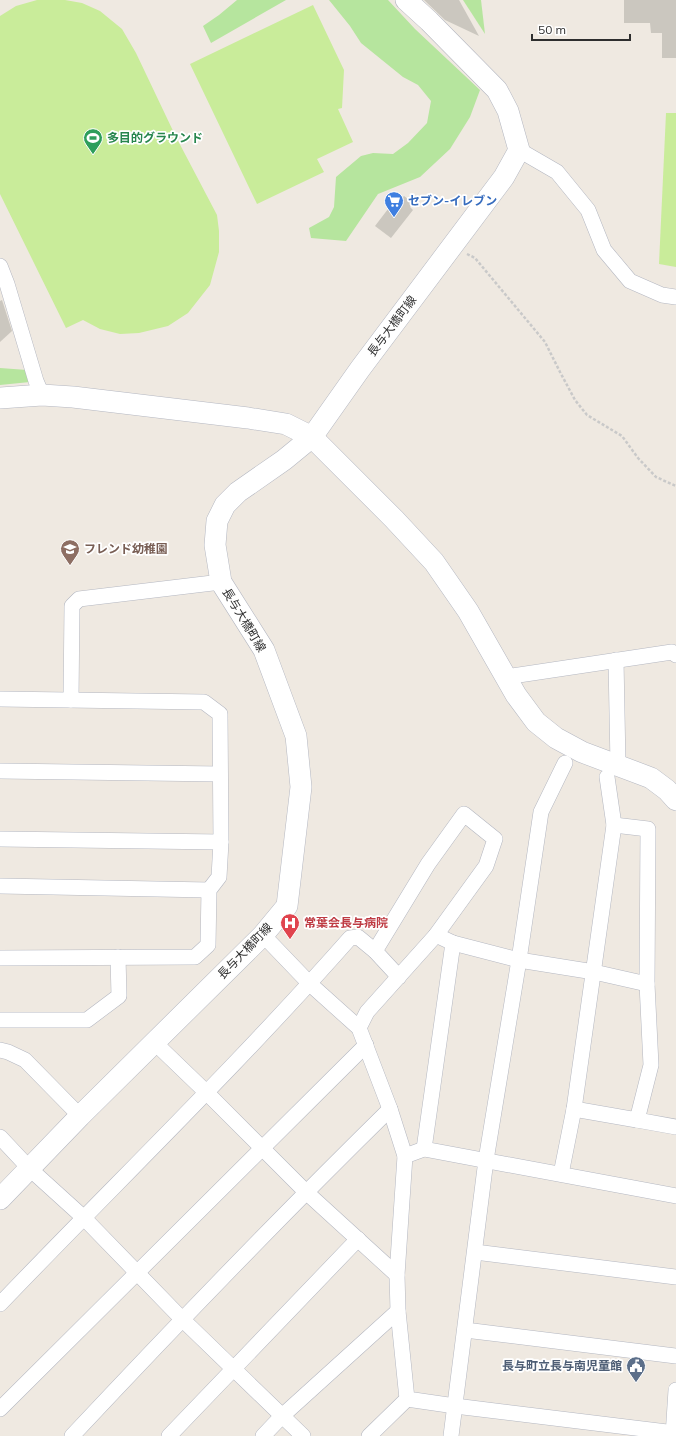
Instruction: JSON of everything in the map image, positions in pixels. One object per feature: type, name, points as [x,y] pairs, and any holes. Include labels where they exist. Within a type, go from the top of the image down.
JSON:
[{"type":"main road","points":[[406,0],[429,21],[497,90],[508,111],[519,150]]},
{"type":"main road","name":"長与大橋町線","points":[[0,1199],[30,1170],[80,1116],[263,935],[287,906],[300,787],[296,736],[264,650],[222,582],[215,545],[217,522],[225,505],[238,492],[284,460],[312,437],[360,369],[504,177],[519,150]]},
{"type":"main road","points":[[0,398],[42,395],[73,397],[248,418],[286,424],[312,437],[434,562],[468,611],[516,696],[536,722],[556,738],[613,771],[651,778],[673,793]]},
{"type":"street","points":[[519,150],[557,172],[588,210],[604,250],[630,281],[662,295],[676,297]]},
{"type":"street","points":[[0,266],[7,284],[36,381],[42,395]]},
{"type":"street","points":[[71,700],[72,606],[79,599],[222,582]]},
{"type":"street","points":[[506,677],[672,652],[676,655]]},
{"type":"street","points":[[561,1174],[574,1109],[614,826],[613,771],[616,660]]},
{"type":"street","points":[[0,699],[204,702],[220,714],[221,842],[219,877],[209,890],[208,945],[195,957],[0,958]]},
{"type":"street","points":[[451,1436],[486,1160],[520,960],[541,812],[565,763]]},
{"type":"street","points":[[0,771],[220,774]]},
{"type":"street","points":[[359,1028],[367,1012],[436,935],[486,866],[495,838],[464,814],[428,864],[375,951]]},
{"type":"street","points":[[614,826],[648,829],[647,984],[651,1066],[637,1120]]},
{"type":"street","points":[[0,839],[221,842]]},
{"type":"street","points":[[0,886],[209,890]]},
{"type":"street","points":[[263,935],[310,984],[359,1028],[390,1110],[405,1156],[397,1275],[398,1311],[407,1399]]},
{"type":"street","points":[[436,935],[453,944],[520,960],[594,972],[647,984]]},
{"type":"street","points":[[0,1304],[310,984],[350,938],[358,937],[375,951],[399,977]]},
{"type":"street","points":[[424,1149],[453,944]]},
{"type":"street","points":[[0,1020],[87,1020],[119,996],[118,957]]},
{"type":"street","points":[[154,1042],[306,1192],[397,1275]]},
{"type":"street","points":[[0,1409],[366,1045]]},
{"type":"street","points":[[0,1050],[26,1060],[80,1116]]},
{"type":"street","points":[[574,1109],[676,1127]]},
{"type":"street","points":[[72,1436],[182,1319],[306,1192],[390,1110]]},
{"type":"street","points":[[0,1137],[30,1170],[83,1217],[182,1319],[303,1436]]},
{"type":"street","points":[[405,1156],[424,1149],[676,1196]]},
{"type":"street","points":[[168,1436],[358,1239]]},
{"type":"street","points":[[475,1252],[676,1277]]},
{"type":"street","points":[[264,1436],[282,1416],[398,1311]]},
{"type":"street","points":[[465,1330],[676,1356]]},
{"type":"street","points":[[407,1399],[674,1434],[676,1390]]},
{"type":"street","points":[[369,1436],[407,1399]]},
{"type":"path","points":[[452,248],[475,258],[545,342],[576,400],[587,415],[622,436],[638,458],[656,477],[676,486]]},
{"type":"green space","name":"多目的グラウンド","points":[[37,0],[65,0],[82,3],[100,11],[122,29],[136,53],[175,135],[217,215],[219,252],[210,285],[188,313],[168,326],[139,333],[120,334],[100,329],[83,320],[66,328],[0,194],[0,16],[16,6]]},
{"type":"green space","points":[[237,0],[286,0],[211,43],[203,26]]},
{"type":"green space","points":[[329,0],[388,0],[415,29],[480,90],[470,117],[450,149],[420,177],[378,194],[346,241],[311,238],[309,228],[329,217],[334,207],[336,177],[361,156],[373,153],[393,154],[408,143],[427,123],[431,101],[418,85],[403,77],[361,43],[350,26]]},
{"type":"green space","points":[[463,0],[481,0],[485,34]]},
{"type":"green space","points":[[313,5],[344,70],[342,108],[338,109],[353,142],[317,159],[324,172],[257,204],[190,64]]},
{"type":"green space","points":[[666,113],[676,113],[676,267],[659,264]]},
{"type":"green space","points":[[0,368],[27,370],[30,382],[0,385]]},
{"type":"building","points":[[424,0],[459,0],[479,36],[445,20]]},
{"type":"building","points":[[624,0],[676,0],[676,58],[662,58],[662,33],[651,33],[650,23],[624,23]]},
{"type":"building","name":"セブン-イレブン","points":[[398,196],[401,199],[404,196],[413,203],[410,207],[413,210],[391,238],[375,226]]},
{"type":"building","points":[[2,300],[12,331],[0,342],[0,301]]},
{"type":"place","name":"多目的グラウンド","points":[[93,155]]},
{"type":"place","name":"セブン-イレブン","points":[[394,218]]},
{"type":"place","name":"フレンド幼稚園","points":[[70,566]]},
{"type":"place","name":"常葉会長与病院","points":[[290,940]]},
{"type":"place","name":"長与町立長与南児童館","points":[[636,1383]]}]
